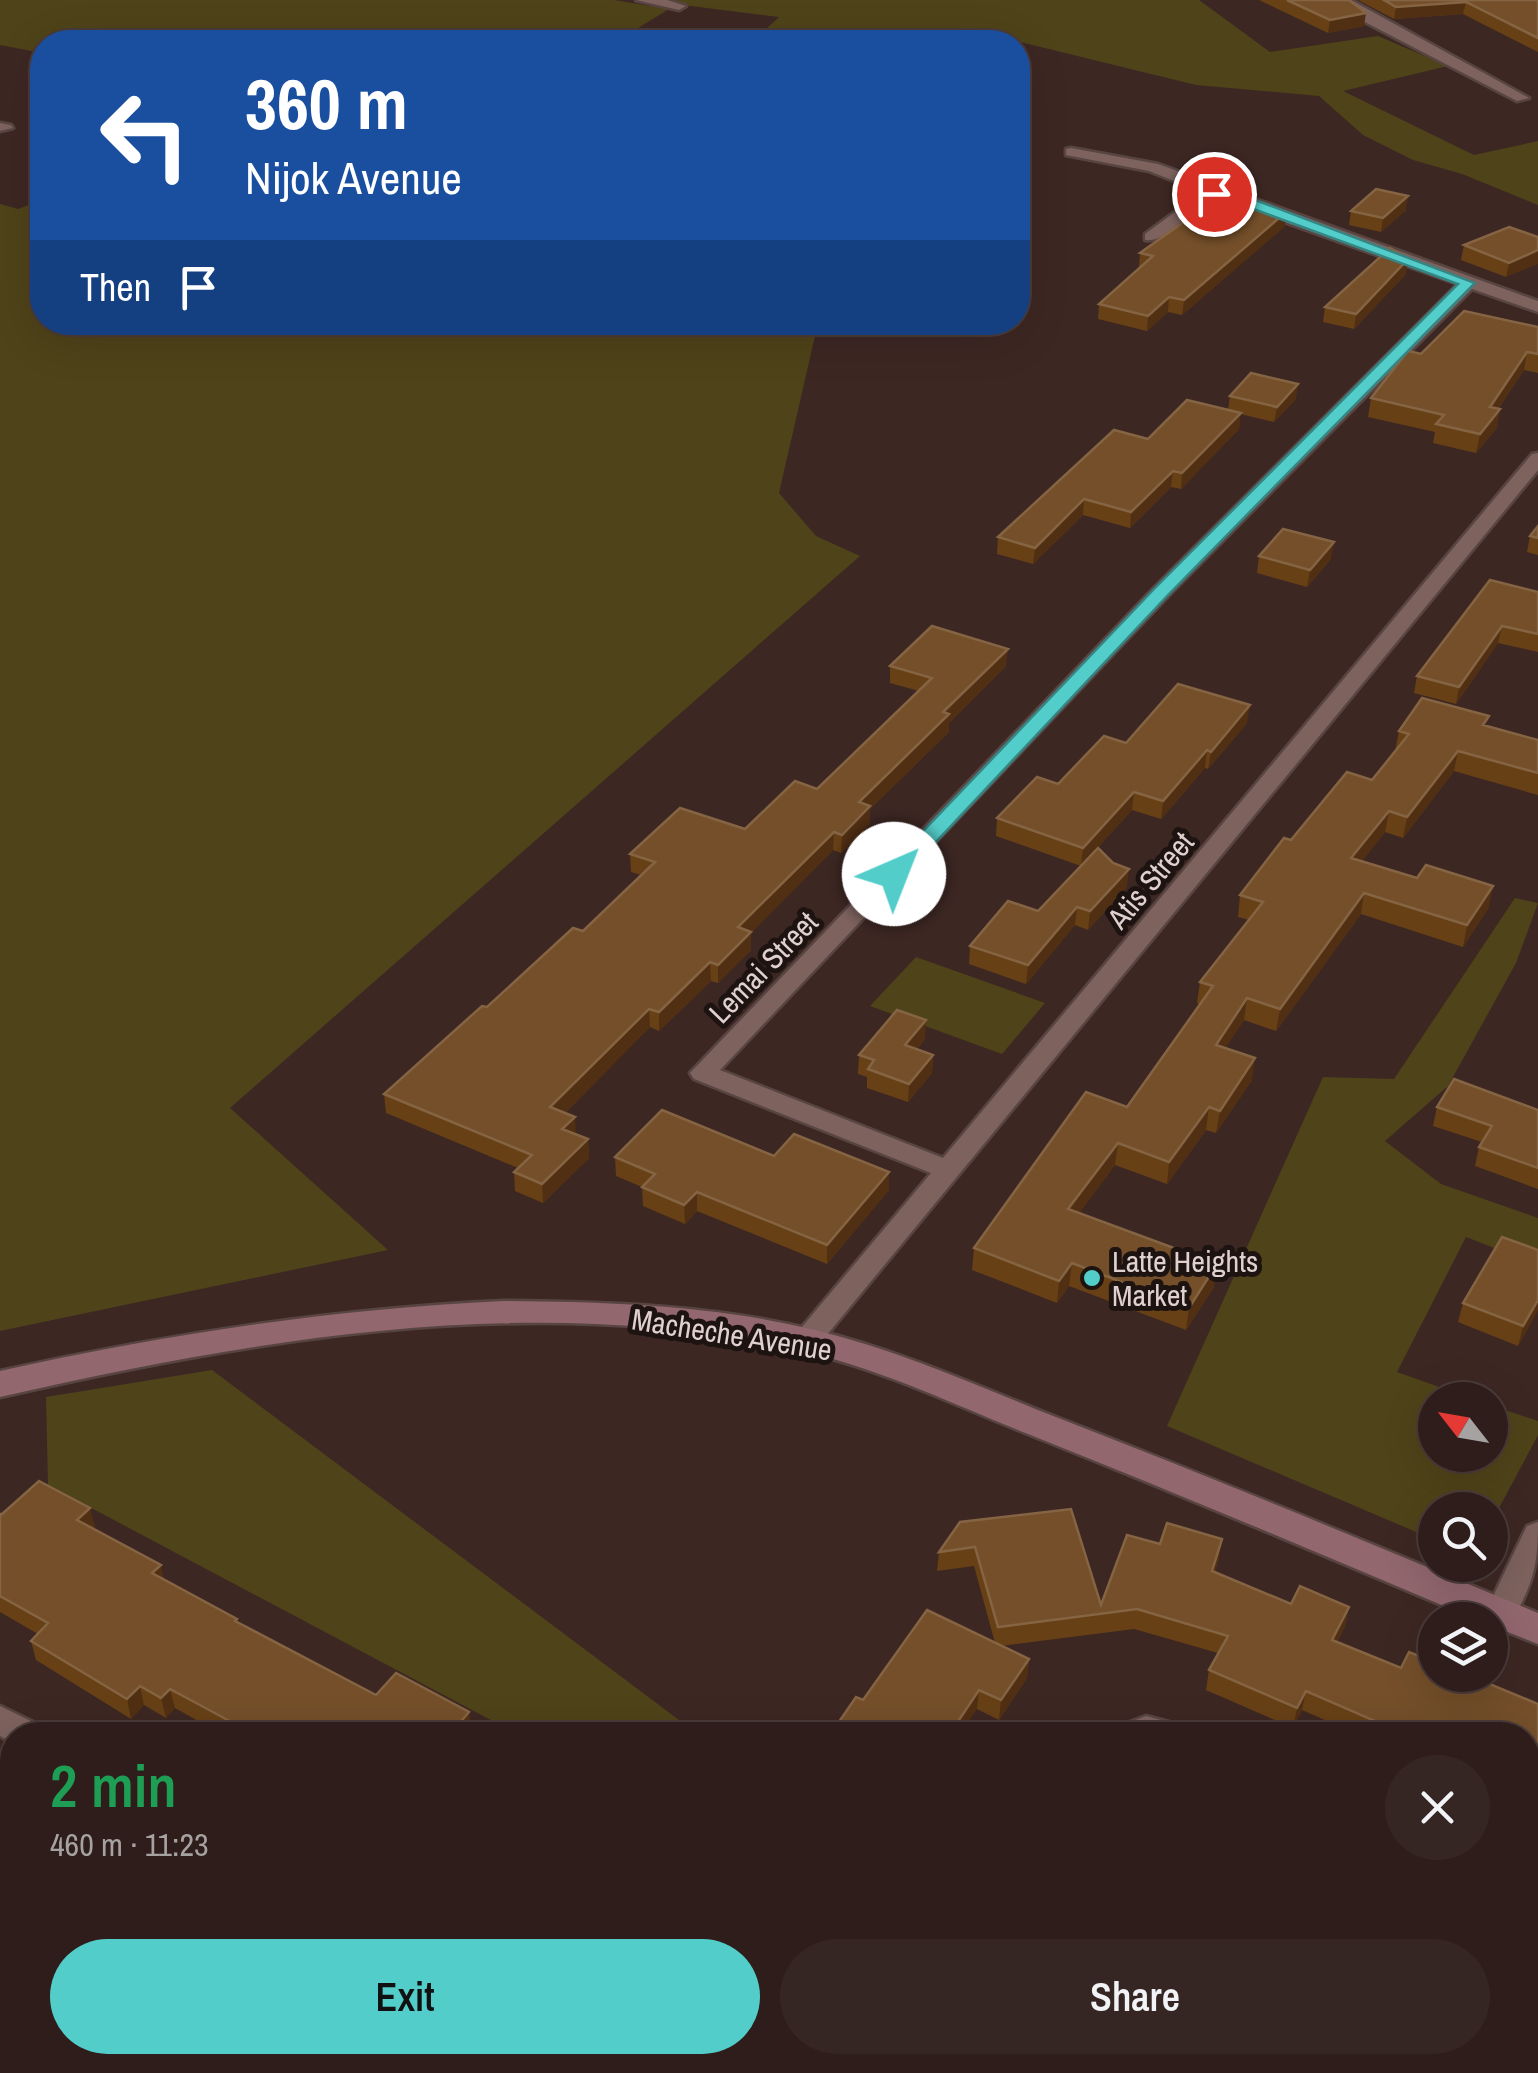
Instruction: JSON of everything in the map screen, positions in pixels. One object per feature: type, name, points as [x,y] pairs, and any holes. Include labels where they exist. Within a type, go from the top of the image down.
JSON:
[{"type":"main road","name":"Macheche Avenue","points":[[0,1384],[118,1356],[305,1328],[488,1314],[654,1317],[807,1340],[1037,1423],[1473,1602]]},
{"type":"main road","name":"Macheche Avenue","points":[[1508,1616],[1538,1628]]},
{"type":"street","points":[[643,0],[680,6]]},
{"type":"street","points":[[1338,1],[1522,98]]},
{"type":"street","points":[[1071,152],[1154,167],[1538,307]]},
{"type":"street","points":[[1151,237],[1204,196],[1223,195]]},
{"type":"street","name":"Lemai Street","points":[[949,1170],[704,1073],[1162,592],[1468,283]]},
{"type":"street","name":"Atis Street","points":[[807,1340],[1538,458]]},
{"type":"street","points":[[1505,1602],[1538,1534]]},
{"type":"shaded area","points":[[0,0],[614,0],[669,9],[635,30],[30,30],[30,51],[0,45]]},
{"type":"shaded area","points":[[643,0],[1199,0],[1270,52],[1378,36],[1448,66],[1343,91],[1474,155],[1538,141],[1538,205],[1462,174],[1413,160],[1363,135],[1319,96],[1196,85],[1030,44],[1030,30],[765,30],[779,17]]},
{"type":"shaded area","points":[[0,204],[18,209],[30,204],[30,335],[815,335],[779,493],[816,536],[860,556],[230,1108],[388,1250],[0,1331]]},
{"type":"shaded area","points":[[1515,898],[1538,903],[1516,963],[1448,1086],[1385,1141],[1441,1184],[1538,1218],[1538,1265],[1466,1237],[1397,1372],[1425,1382],[1418,1382],[1418,1472],[1508,1472],[1508,1411],[1538,1421],[1538,1435],[1508,1492],[1418,1492],[1418,1533],[1167,1426],[1323,1077],[1394,1079]]},
{"type":"shaded area","points":[[916,957],[1045,1003],[1002,1054],[870,1006]]},
{"type":"shaded area","points":[[212,1370],[682,1722],[495,1722],[48,1485],[46,1397]]},
{"type":"building","points":[[1287,0],[1349,0],[1366,13],[1330,20]]},
{"type":"building","points":[[1384,0],[1538,0],[1538,38],[1466,2],[1396,7]]},
{"type":"building","points":[[1376,189],[1408,196],[1383,218],[1351,211]]},
{"type":"building","points":[[1234,193],[1286,212],[1184,300],[1169,297],[1148,316],[1099,304],[1153,256],[1140,253],[1212,202]]},
{"type":"building","points":[[1509,227],[1538,237],[1538,250],[1509,263],[1464,245]]},
{"type":"building","points":[[1390,248],[1408,259],[1356,314],[1325,307]]},
{"type":"building","points":[[1464,311],[1538,327],[1538,354],[1527,352],[1490,407],[1500,409],[1480,434],[1436,424],[1444,415],[1371,398],[1408,351],[1421,354]]},
{"type":"building","points":[[1251,373],[1298,384],[1277,407],[1230,396]]},
{"type":"building","points":[[1187,400],[1241,413],[1182,473],[1173,471],[1131,512],[1084,499],[1035,548],[998,537],[1114,430],[1148,439]]},
{"type":"building","points":[[1283,529],[1334,542],[1310,570],[1259,556]]},
{"type":"building","points":[[1490,580],[1538,592],[1538,634],[1502,626],[1459,687],[1417,676]]},
{"type":"building","points":[[932,626],[1008,649],[943,712],[949,714],[859,802],[870,806],[842,835],[834,832],[738,927],[751,932],[718,965],[710,962],[659,1012],[649,1009],[550,1107],[575,1117],[562,1129],[588,1139],[542,1184],[514,1172],[532,1155],[384,1094],[573,928],[583,931],[655,862],[630,854],[680,808],[745,829],[795,781],[817,789],[932,678],[890,666]]},
{"type":"building","points":[[1178,684],[1250,705],[1163,801],[1134,792],[1083,848],[997,818],[1037,777],[1058,784],[1104,736],[1126,743]]},
{"type":"building","points":[[1422,698],[1489,716],[1483,725],[1538,740],[1538,773],[1458,751],[1407,817],[1389,811],[1351,858],[1417,878],[1426,865],[1493,886],[1467,925],[1364,893],[1280,1009],[1247,998],[1216,1045],[1255,1058],[1220,1111],[1209,1107],[1169,1162],[1118,1143],[1068,1209],[1217,1264],[1189,1308],[1072,1263],[1059,1281],[974,1248],[1086,1092],[1127,1107],[1213,986],[1200,982],[1263,902],[1240,895],[1284,838],[1291,840],[1347,772],[1372,780],[1409,734],[1399,731]]},
{"type":"building","points":[[1098,848],[1113,863],[1129,869],[1090,911],[1077,907],[1028,965],[970,946],[1008,901],[1038,911]]},
{"type":"building","points":[[897,1010],[926,1020],[905,1045],[933,1055],[909,1084],[868,1069],[874,1060],[859,1055]]},
{"type":"building","points":[[1454,1079],[1538,1110],[1538,1168],[1479,1147],[1492,1126],[1437,1107]]},
{"type":"building","points":[[662,1110],[774,1156],[794,1134],[889,1172],[827,1245],[697,1192],[684,1205],[642,1187],[655,1174],[615,1157]]},
{"type":"building","points":[[1502,1237],[1538,1250],[1538,1300],[1523,1326],[1463,1303]]},
{"type":"building","points":[[39,1481],[90,1508],[77,1520],[161,1565],[152,1573],[235,1621],[376,1695],[396,1673],[469,1712],[461,1722],[231,1722],[170,1689],[161,1698],[140,1686],[127,1699],[31,1641],[48,1623],[0,1596],[1,1515]]},
{"type":"building","points":[[1071,1509],[1101,1605],[1127,1535],[1160,1544],[1167,1523],[1222,1539],[1212,1571],[1291,1604],[1300,1586],[1349,1607],[1332,1640],[1401,1668],[1409,1652],[1418,1655],[1418,1692],[1508,1692],[1538,1704],[1538,1722],[1377,1722],[1306,1691],[1297,1708],[1209,1670],[1228,1636],[1137,1609],[998,1627],[975,1547],[939,1552],[960,1522]]},
{"type":"building","points":[[927,1610],[1029,1659],[1001,1700],[979,1690],[958,1722],[839,1722],[856,1697],[863,1700]]},
{"type":"place","name":"Latte Heights Market","points":[[1092,1278]]},
{"type":"route","points":[[894,874],[1162,592],[1468,283],[1253,204],[1214,194]]}]
